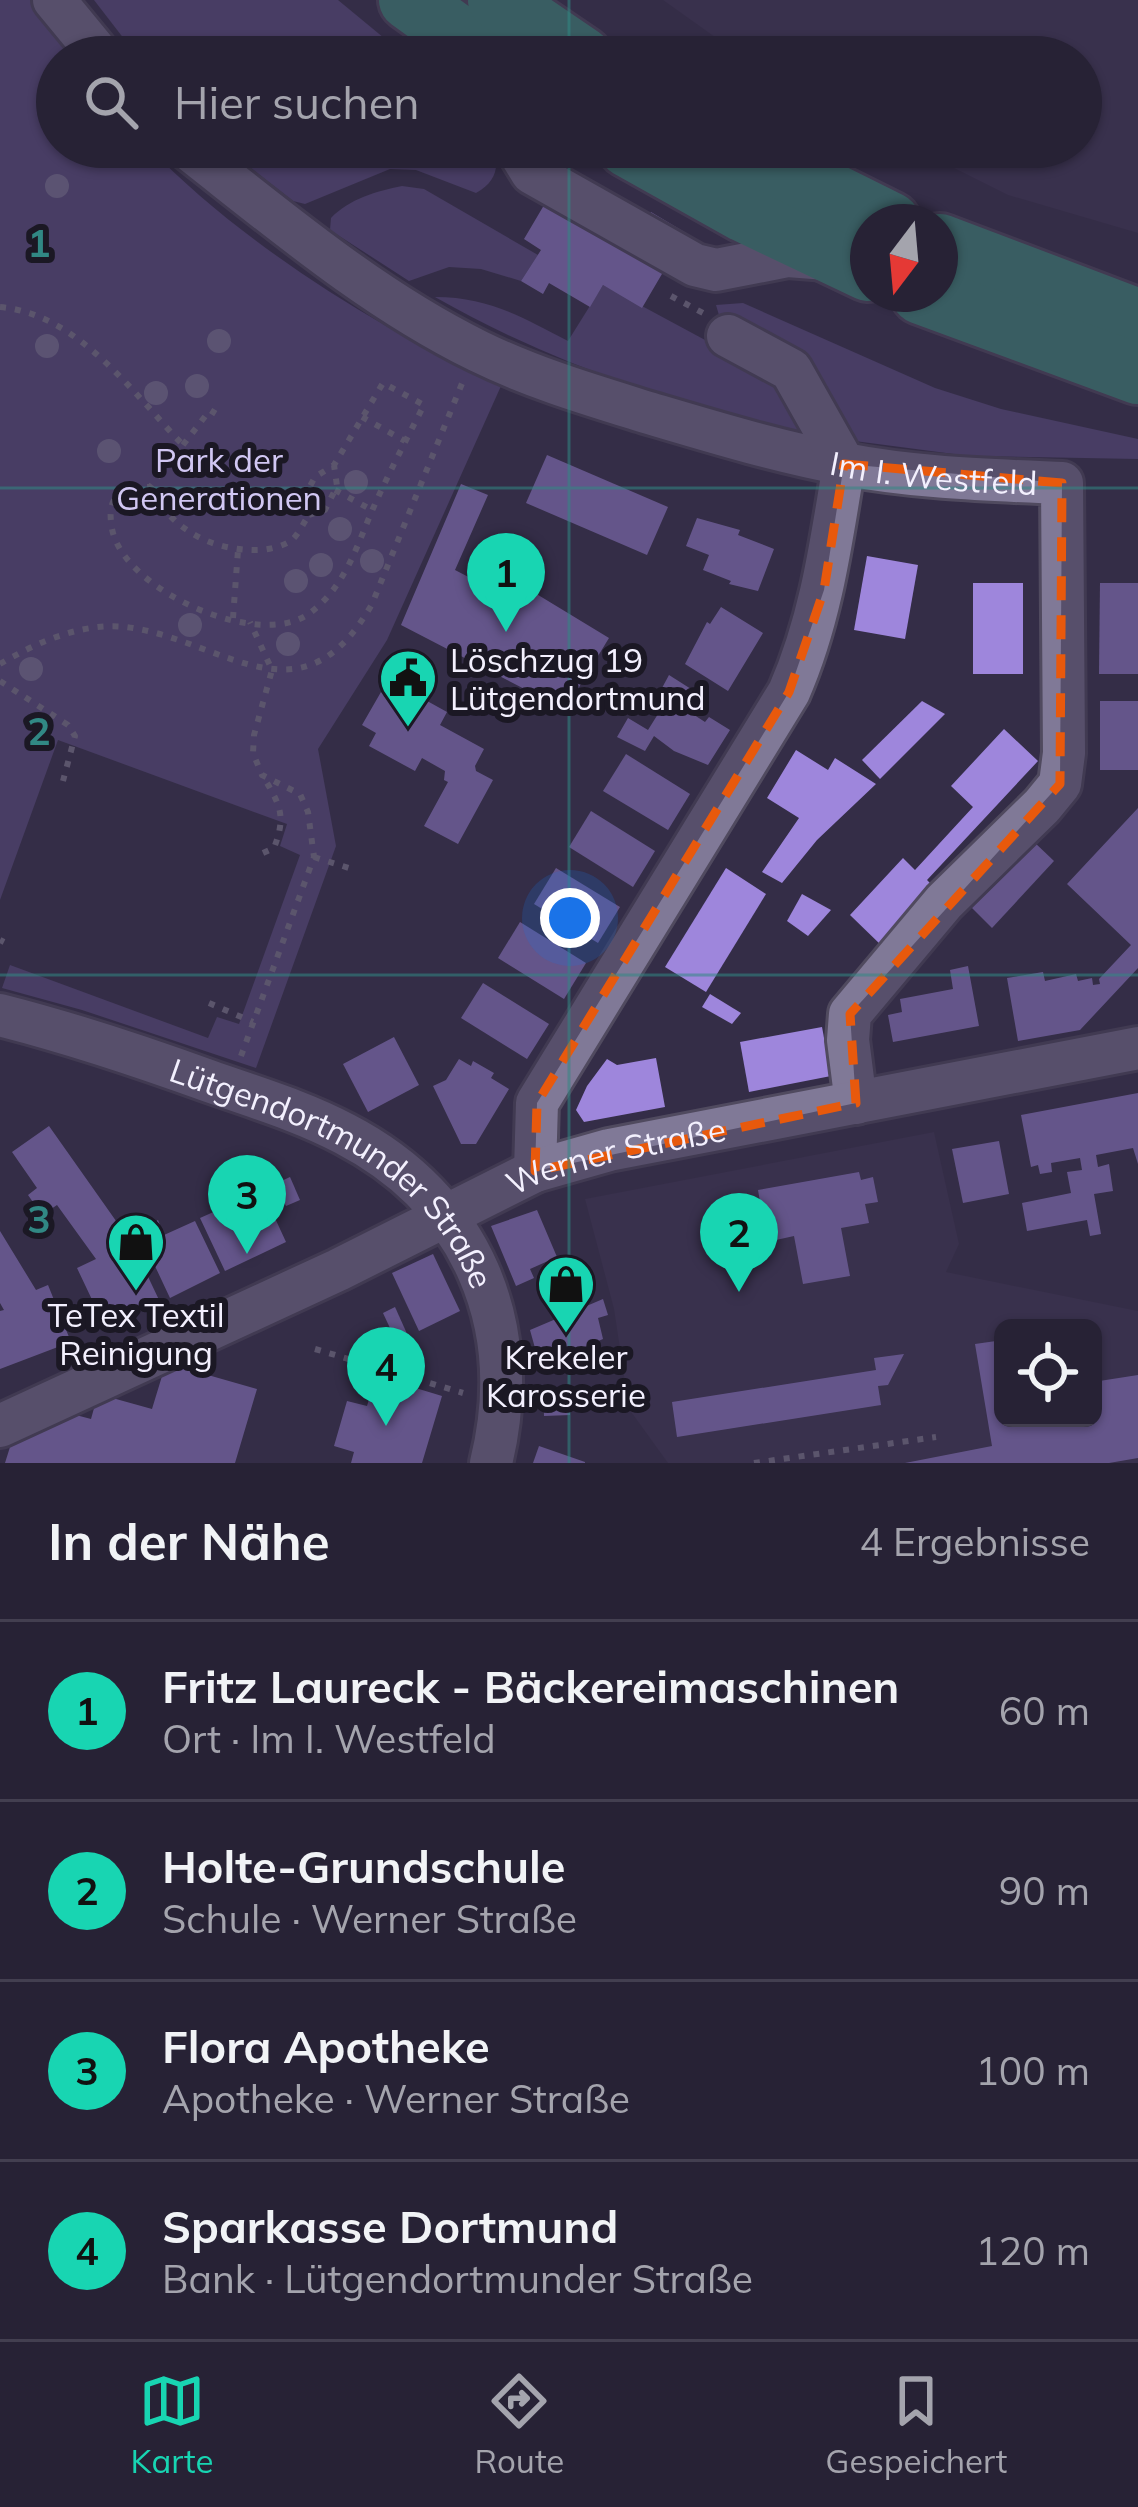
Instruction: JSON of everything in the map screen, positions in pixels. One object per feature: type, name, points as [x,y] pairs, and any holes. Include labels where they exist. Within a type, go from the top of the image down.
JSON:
[{"type":"highway","points":[[498,0],[551,36]]},
{"type":"highway","points":[[416,5],[459,36]]},
{"type":"highway","points":[[665,168],[850,262]]},
{"type":"highway","points":[[781,168],[854,204]]},
{"type":"highway","points":[[958,251],[1138,319]]},
{"type":"highway","points":[[958,308],[1138,374]]},
{"type":"street","points":[[54,0],[83,36]]},
{"type":"street","points":[[416,5],[449,36]]},
{"type":"street","name":"Im I. Westfeld","points":[[213,168],[383,293],[476,350],[581,392],[844,464],[967,479],[1062,483],[1064,753],[1060,784],[944,902],[850,1014],[848,1040],[856,1103]]},
{"type":"street","points":[[529,168],[695,265],[716,270],[806,256],[850,267]]},
{"type":"street","points":[[535,1171],[536,1103],[789,692],[824,590],[844,464],[791,370],[728,336]]},
{"type":"street","name":"Lütgendortmunder Straße","points":[[0,1015],[147,1059],[342,1132],[422,1188],[445,1215],[479,1271],[499,1338],[502,1412],[491,1463]]},
{"type":"street","name":"Werner Straße","points":[[0,1426],[318,1280],[535,1171],[609,1150],[1138,1048]]},
{"type":"path","points":[[0,308],[21,309],[80,340],[183,445]]},
{"type":"path","points":[[0,664],[52,638],[93,628],[130,627],[168,636],[229,662],[272,670],[316,661],[337,650],[359,627],[476,350]]},
{"type":"path","points":[[218,416],[211,410],[150,487],[123,488],[113,498],[109,511],[113,537],[129,566],[152,586],[187,605],[232,618],[288,624],[309,614],[337,585],[359,551],[372,510],[424,405],[383,383],[334,465],[315,476],[303,500],[309,515]]},
{"type":"path","points":[[362,417],[405,441]]},
{"type":"path","points":[[150,487],[160,506],[188,532],[214,547],[266,550],[292,541],[309,515],[325,510],[335,490],[334,465]]},
{"type":"path","points":[[335,490],[372,510]]},
{"type":"path","points":[[232,618],[238,550]]},
{"type":"path","points":[[250,622],[272,670],[258,712],[253,753],[283,808],[284,823],[274,848],[263,853]]},
{"type":"path","points":[[0,681],[68,725],[75,736],[63,781]]},
{"type":"path","points":[[239,1060],[314,856],[308,812],[300,794],[262,775]]},
{"type":"path","points":[[314,856],[349,868]]},
{"type":"path","points":[[209,1003],[253,1022]]},
{"type":"path","points":[[315,1349],[459,1391]]},
{"type":"path","points":[[754,1463],[936,1437]]},
{"type":"highlighted area","points":[[844,464],[1062,483],[1060,784],[850,1014],[856,1103],[535,1171],[537,1103],[789,692],[824,590]]},
{"type":"shaded area","points":[[663,0],[1138,0],[1138,233],[1008,195],[954,168],[1102,168],[1102,36],[714,36]]},
{"type":"shaded area","points":[[934,1132],[959,1244],[946,1272],[1138,1311],[1138,1463],[668,1463],[629,1409],[614,1309],[585,1199]]},
{"type":"green space","name":"Park der Generationen","points":[[0,0],[30,0],[57,36],[36,36],[36,168],[170,168],[227,218],[314,282],[501,386],[387,640],[318,749],[336,846],[256,1068],[2,988],[10,965],[208,1038],[217,1017],[239,1024],[300,855],[280,846],[287,824],[58,740],[0,900]]},
{"type":"green space","points":[[94,0],[338,0],[382,36],[122,36]]},
{"type":"green space","points":[[251,168],[496,168],[492,179],[476,193],[416,170],[390,169],[305,204],[293,201]]},
{"type":"green space","points":[[402,186],[424,189],[538,255],[521,281],[481,269],[449,267],[409,281],[330,230],[331,218],[346,206]]},
{"type":"green space","points":[[603,285],[783,382],[804,425],[797,432],[657,394],[566,361],[435,297],[488,305],[568,341]]},
{"type":"green space","points":[[743,303],[935,388],[1001,409],[1138,439],[1138,459],[969,456],[847,440],[721,322],[716,305]]},
{"type":"building","points":[[550,195],[634,244],[651,212],[686,233],[642,308],[603,285],[590,307],[549,283],[543,294],[521,281],[541,250],[524,239]]},
{"type":"building","points":[[547,455],[668,507],[647,555],[526,503]]},
{"type":"building","points":[[461,484],[488,495],[455,570],[517,602],[525,587],[609,638],[565,710],[401,625]]},
{"type":"building","points":[[697,518],[740,530],[738,535],[774,549],[758,591],[729,584],[731,581],[703,570],[709,555],[686,546]]},
{"type":"building","points":[[867,556],[918,565],[905,639],[854,630]]},
{"type":"building","points":[[973,583],[1023,583],[1023,674],[973,674]]},
{"type":"building","points":[[1100,583],[1138,583],[1138,674],[1099,674]]},
{"type":"building","points":[[721,607],[763,633],[728,691],[685,664],[707,622]]},
{"type":"building","points":[[669,675],[691,689],[683,701],[662,688]]},
{"type":"building","points":[[402,687],[447,712],[440,725],[484,749],[476,771],[493,780],[458,844],[424,826],[448,782],[445,771],[422,758],[415,771],[369,746],[376,733],[362,725],[381,692],[395,700]]},
{"type":"building","points":[[668,698],[705,722],[709,717],[730,730],[708,765],[674,751],[654,736],[645,751],[617,737],[628,718],[648,730]]},
{"type":"building","points":[[922,701],[945,714],[880,779],[862,760]]},
{"type":"building","points":[[1100,701],[1138,701],[1138,770],[1100,770]]},
{"type":"building","points":[[1004,729],[1038,761],[927,880],[936,889],[883,947],[850,915],[903,858],[915,870],[973,807],[951,786]]},
{"type":"building","points":[[796,750],[828,770],[835,758],[876,784],[817,840],[782,883],[762,872],[799,818],[767,798]]},
{"type":"building","points":[[626,754],[690,794],[668,830],[603,791]]},
{"type":"building","points":[[1138,808],[1138,968],[1080,1030],[1018,1041],[1007,978],[1043,972],[1045,981],[1076,974],[1078,981],[1092,978],[1093,985],[1100,984],[1099,979],[1131,945],[1067,884]]},
{"type":"building","points":[[591,811],[655,851],[633,887],[569,847]]},
{"type":"building","points":[[1033,841],[1054,861],[992,928],[971,907]]},
{"type":"building","points":[[556,868],[620,907],[598,943],[534,904]]},
{"type":"building","points":[[726,868],[766,894],[706,992],[665,967]]},
{"type":"building","points":[[802,894],[831,910],[808,936],[787,921]]},
{"type":"building","points":[[520,922],[586,963],[564,999],[498,958]]},
{"type":"building","points":[[968,966],[979,1026],[893,1042],[888,1015],[902,1012],[900,999],[953,989],[950,970]]},
{"type":"building","points":[[483,983],[549,1024],[527,1059],[461,1018]]},
{"type":"building","points":[[710,994],[741,1013],[732,1024],[702,1007]]},
{"type":"building","points":[[822,1027],[831,1076],[749,1092],[740,1042]]},
{"type":"building","points":[[394,1037],[419,1085],[368,1112],[343,1064]]},
{"type":"building","points":[[656,1058],[665,1107],[584,1122],[576,1110],[607,1059],[617,1065]]},
{"type":"building","points":[[459,1059],[494,1073],[491,1078],[509,1089],[476,1144],[461,1144],[433,1086],[446,1080]]},
{"type":"building","points":[[1138,1093],[1138,1164],[1133,1148],[1096,1155],[1098,1167],[1109,1164],[1113,1191],[1094,1194],[1101,1234],[1090,1236],[1087,1220],[1027,1231],[1022,1203],[1071,1193],[1067,1172],[1082,1170],[1080,1158],[1051,1163],[1052,1172],[1040,1174],[1038,1165],[1031,1167],[1021,1115]]},
{"type":"building","points":[[49,1126],[133,1245],[160,1302],[105,1327],[77,1268],[96,1259],[57,1205],[42,1215],[28,1195],[37,1188],[12,1152]]},
{"type":"building","points":[[999,1141],[1009,1194],[963,1203],[952,1149]]},
{"type":"building","points":[[859,1172],[861,1180],[873,1177],[878,1202],[865,1204],[869,1223],[841,1228],[850,1276],[803,1284],[794,1236],[767,1242],[758,1190]]},
{"type":"building","points":[[290,1177],[300,1200],[286,1206],[275,1184]]},
{"type":"building","points":[[251,1181],[262,1190],[286,1242],[225,1271],[200,1218],[245,1198],[242,1191]]},
{"type":"building","points":[[537,1210],[557,1257],[530,1269],[534,1278],[516,1286],[491,1226]]},
{"type":"building","points":[[158,1220],[164,1235],[195,1221],[220,1273],[170,1298],[139,1232]]},
{"type":"building","points":[[0,1231],[36,1290],[48,1285],[71,1342],[0,1369],[0,1311],[4,1310],[0,1303]]},
{"type":"building","points":[[433,1254],[460,1311],[419,1331],[392,1273]]},
{"type":"building","name":"Krekeler Karosserie","points":[[603,1299],[608,1315],[598,1318],[603,1339],[540,1366],[530,1330]]},
{"type":"building","points":[[395,1307],[408,1336],[396,1341],[383,1313]]},
{"type":"building","points":[[994,1341],[994,1427],[1102,1427],[1102,1381],[1138,1375],[1138,1458],[1109,1463],[905,1463],[992,1446],[975,1344]]},
{"type":"building","points":[[904,1354],[888,1385],[878,1386],[881,1405],[677,1437],[672,1402],[876,1370],[874,1358]]},
{"type":"building","points":[[166,1363],[257,1389],[235,1463],[5,1463],[15,1431],[53,1409],[91,1419],[98,1394],[152,1409]]},
{"type":"building","points":[[376,1376],[442,1396],[422,1463],[351,1463],[354,1452],[334,1446],[347,1401],[367,1406]]},
{"type":"building","points":[[570,1390],[570,1415],[544,1416],[543,1391]]},
{"type":"building","points":[[539,1446],[585,1462],[585,1463],[533,1463]]},
{"type":"place","name":"Fritz Laureck - Bäckereimaschinen","points":[[506,632]]},
{"type":"place","name":"Löschzug 19 Lütgendortmund","points":[[408,729]]},
{"type":"place","name":"Flora Apotheke","points":[[247,1254]]},
{"type":"place","name":"Holte-Grundschule","points":[[739,1292]]},
{"type":"place","name":"TeTex Textil Reinigung","points":[[136,1293]]},
{"type":"place","name":"Krekeler Karosserie","points":[[566,1335]]},
{"type":"place","name":"Sparkasse Dortmund","points":[[386,1426]]}]
